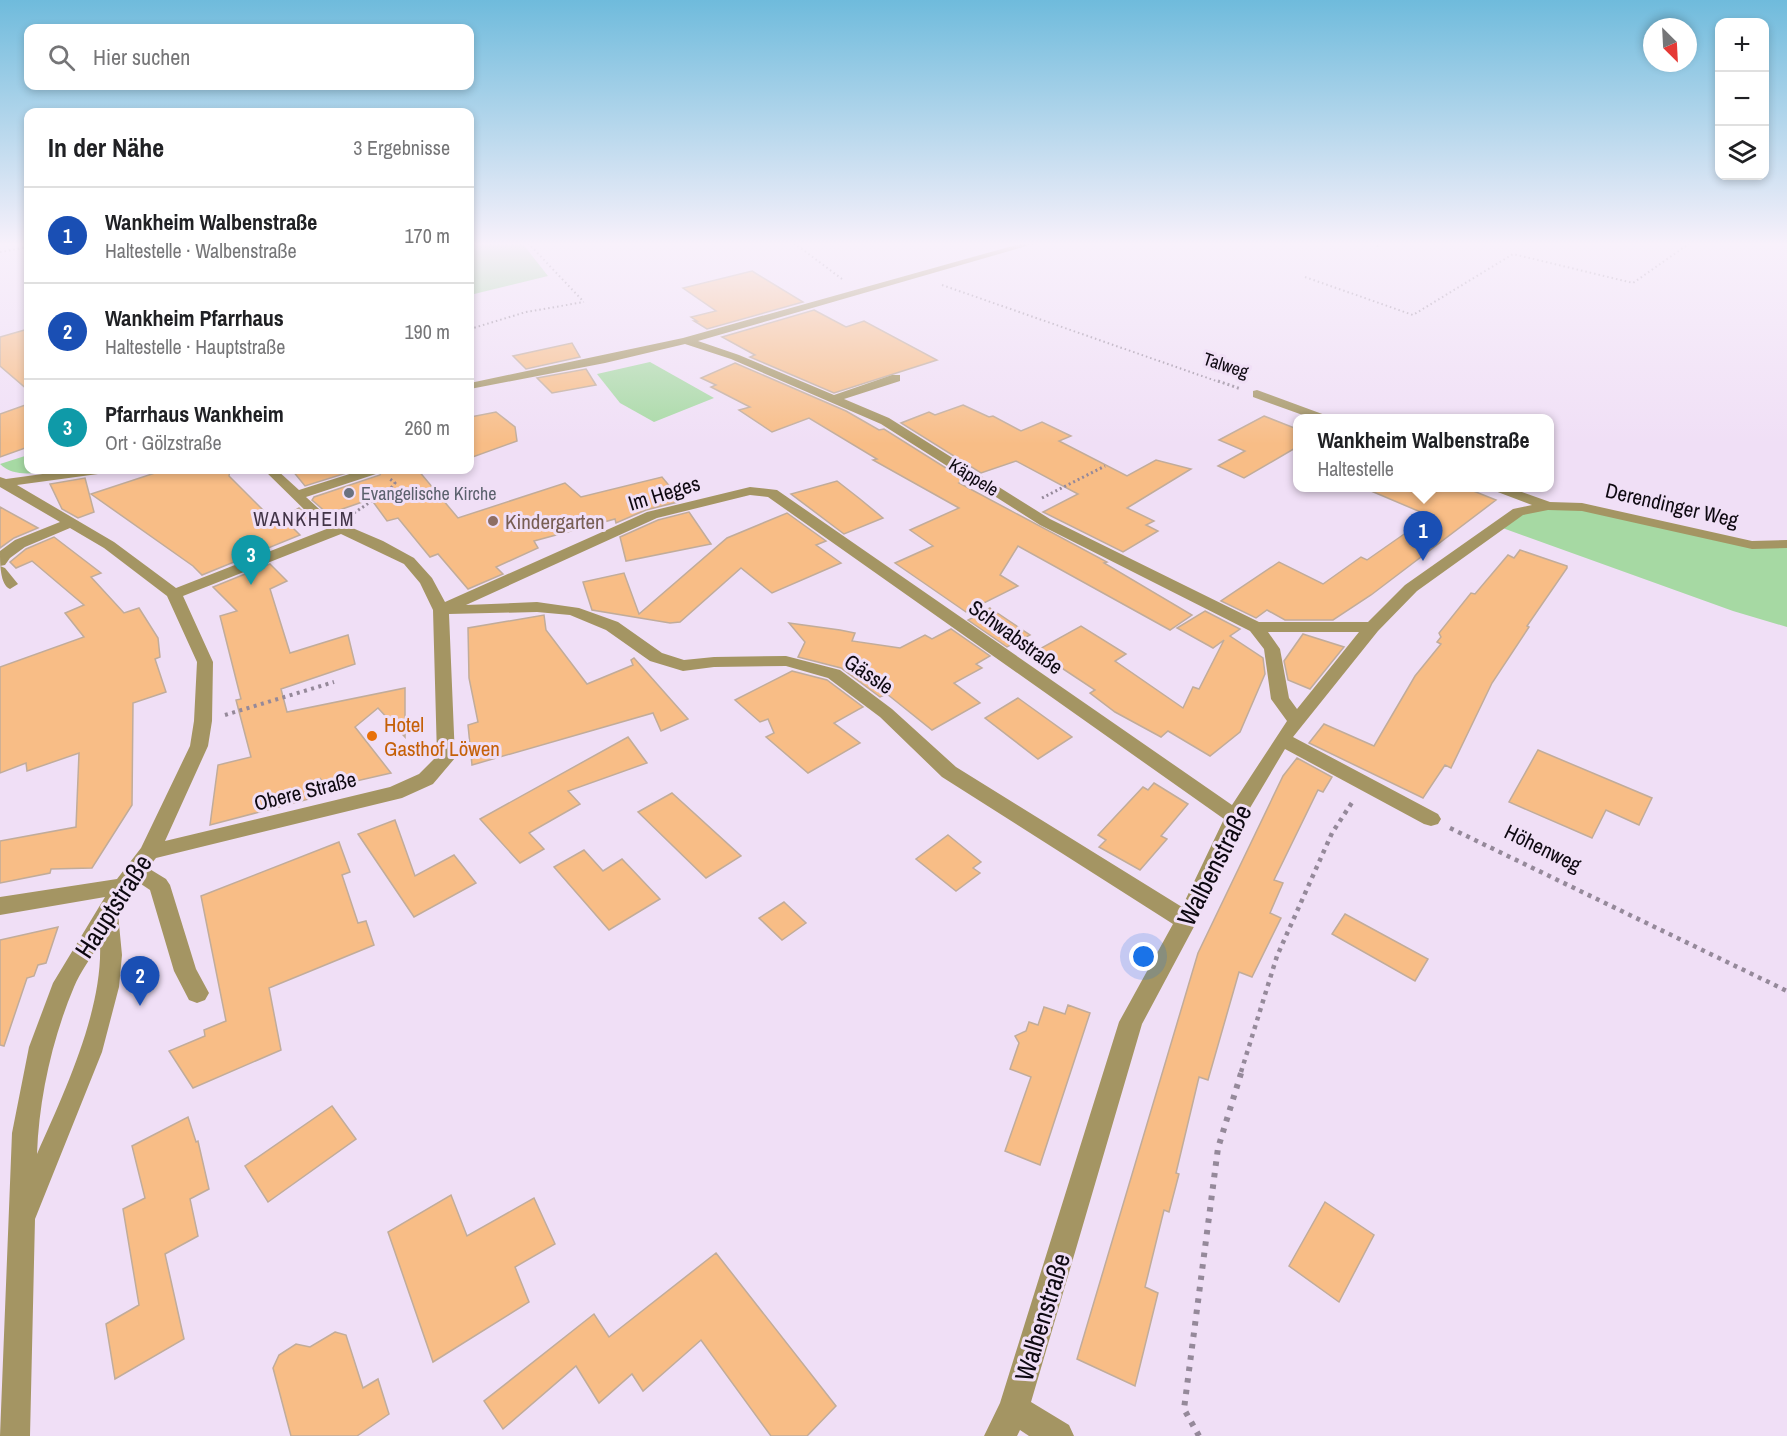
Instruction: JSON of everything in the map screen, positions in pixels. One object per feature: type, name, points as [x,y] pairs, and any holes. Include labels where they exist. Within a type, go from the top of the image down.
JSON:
[{"type":"street","points":[[474,385],[605,360],[686,341],[790,310]]},
{"type":"street","name":"Käppele","points":[[686,341],[735,357],[885,421],[1045,522],[1256,627],[1372,627]]},
{"type":"street","points":[[833,399],[896,378]]},
{"type":"street","name":"Talweg","points":[[1257,394],[1310,414]]},
{"type":"street","points":[[1,482],[66,474]]},
{"type":"street","name":"Obere Straße","points":[[149,852],[395,793],[426,779],[446,759],[441,610],[427,581],[409,561],[324,521],[274,474]]},
{"type":"street","points":[[297,495],[362,474]]},
{"type":"street","name":"Hauptstraße","points":[[1,482],[109,545],[174,594],[205,662],[204,721],[199,746],[149,852],[129,878],[64,982],[41,1047],[25,1133],[14,1436]]},
{"type":"street","name":"Im Heges","points":[[441,610],[652,515],[750,491],[772,493]]},
{"type":"street","points":[[1511,492],[1548,506]]},
{"type":"street","name":"Schwabstraße","points":[[772,493],[1006,657],[1111,734],[1235,817]]},
{"type":"street","name":"Derendinger Weg","points":[[1548,506],[1582,507],[1752,545],[1787,544]]},
{"type":"street","name":"Walbenstraße","points":[[1007,1423],[1131,1022],[1186,921],[1235,817],[1289,730],[1372,627],[1411,588],[1518,512],[1548,506]]},
{"type":"street","points":[[0,562],[2,555],[11,547],[71,523]]},
{"type":"street","points":[[174,594],[342,528]]},
{"type":"street","points":[[0,571],[10,584]]},
{"type":"street","name":"Gässle","points":[[441,610],[537,607],[573,611],[612,626],[656,657],[683,666],[714,662],[786,661],[834,674],[886,713],[949,772],[1186,921]]},
{"type":"street","name":"Käppele","points":[[1256,627],[1272,649],[1280,699],[1289,730]]},
{"type":"street","points":[[1289,730],[1363,785],[1431,819]]},
{"type":"street","points":[[0,906],[129,878],[159,885],[185,971],[197,993]]},
{"type":"street","points":[[21,1223],[83,1074],[99,1021],[111,955],[107,914]]},
{"type":"street","points":[[1007,1423],[1058,1436]]},
{"type":"path","points":[[474,328],[538,310]]},
{"type":"path","name":"Talweg","points":[[1009,310],[1257,394]]},
{"type":"path","points":[[1399,310],[1413,315],[1421,310]]},
{"type":"path","points":[[1022,508],[1105,466]]},
{"type":"path","points":[[342,528],[367,502],[391,490],[395,483],[387,476]]},
{"type":"path","points":[[204,721],[334,682]]},
{"type":"path","points":[[1199,1436],[1185,1409],[1218,1148],[1277,956],[1314,878],[1332,833],[1363,785]]},
{"type":"path","name":"Höhenweg","points":[[1431,819],[1787,991]]},
{"type":"green space","points":[[650,362],[714,398],[654,422],[620,403],[597,374]]},
{"type":"green space","points":[[24,456],[24,473],[13,472],[0,464]]},
{"type":"green space","points":[[1582,507],[1752,545],[1787,544],[1787,627],[1733,611],[1497,526],[1518,512]]},
{"type":"building","points":[[775,310],[707,329],[691,317],[716,311]]},
{"type":"building","points":[[814,310],[846,327],[864,321],[937,360],[834,393],[750,357],[755,355],[722,337]]},
{"type":"building","points":[[24,330],[24,387],[0,366],[0,337]]},
{"type":"building","points":[[572,343],[580,357],[526,369],[513,356]]},
{"type":"building","points":[[735,363],[846,411],[879,430],[884,429],[965,480],[959,483],[1107,562],[1104,563],[1192,615],[1170,630],[1018,546],[1000,575],[1018,586],[966,612],[895,563],[933,546],[910,530],[959,508],[873,460],[877,459],[809,418],[772,432],[739,410],[750,407],[711,387],[716,385],[701,378]]},
{"type":"building","points":[[586,369],[596,385],[552,393],[537,378]]},
{"type":"building","points":[[24,405],[24,448],[0,457],[0,414]]},
{"type":"building","points":[[963,405],[989,417],[993,416],[1021,431],[1042,422],[1071,436],[1059,441],[1127,476],[1156,460],[1191,469],[1127,508],[1154,521],[1146,525],[1158,531],[1123,552],[1043,512],[1078,494],[1016,461],[981,473],[901,423],[929,412],[935,415]]},
{"type":"building","points":[[496,412],[515,427],[517,441],[474,457],[474,416]]},
{"type":"building","points":[[1264,416],[1293,427],[1293,449],[1244,478],[1218,466],[1245,451],[1219,440]]},
{"type":"building","points":[[152,474],[229,474],[275,522],[299,508],[311,520],[291,526],[300,535],[202,575],[193,566],[91,494]]},
{"type":"building","points":[[295,474],[343,474],[305,486]]},
{"type":"building","points":[[421,474],[458,518],[565,483],[581,497],[662,477],[682,501],[646,510],[616,523],[615,519],[534,541],[538,548],[496,567],[503,574],[468,589],[438,554],[430,557],[398,518],[387,521],[371,499],[328,514],[312,500],[314,497],[380,475]]},
{"type":"building","points":[[85,478],[94,512],[78,518],[62,509],[50,484]]},
{"type":"building","points":[[837,481],[883,518],[844,534],[791,494]]},
{"type":"building","points":[[1373,492],[1476,492],[1496,500],[1371,595],[1333,620],[1285,620],[1267,610],[1256,618],[1221,601],[1279,562],[1323,584],[1361,557],[1367,560],[1430,516]]},
{"type":"building","points":[[0,507],[38,528],[14,538],[0,548]]},
{"type":"building","points":[[689,512],[711,544],[626,561],[620,537],[658,520]]},
{"type":"building","points":[[787,513],[826,541],[816,545],[841,563],[772,593],[741,568],[680,622],[670,623],[592,610],[583,582],[624,573],[639,614],[727,538]]},
{"type":"building","points":[[54,537],[101,573],[91,577],[124,613],[139,608],[158,638],[160,657],[155,659],[166,692],[133,703],[132,805],[92,868],[51,869],[50,873],[0,883],[0,841],[76,827],[79,753],[27,771],[26,763],[0,773],[0,667],[84,637],[65,613],[84,605],[32,561],[16,568],[10,562],[26,549]]},
{"type":"building","points":[[1520,550],[1567,566],[1567,568],[1527,626],[1529,627],[1492,683],[1451,768],[1445,765],[1423,798],[1309,743],[1324,724],[1374,746],[1415,676],[1441,644],[1437,642],[1441,637],[1439,633],[1471,593],[1475,594],[1508,555],[1514,558]]},
{"type":"building","points":[[270,564],[287,581],[270,589],[290,653],[348,635],[355,664],[281,689],[287,712],[405,688],[405,737],[378,708],[355,727],[391,773],[326,788],[320,778],[324,795],[210,825],[218,765],[251,757],[236,700],[241,699],[220,616],[237,611],[213,587]]},
{"type":"building","points":[[990,608],[1030,635],[1007,647],[968,620]]},
{"type":"building","points":[[1205,611],[1240,629],[1230,636],[1263,658],[1265,674],[1240,732],[1210,756],[1168,731],[1161,737],[1115,712],[1090,693],[1095,690],[1036,651],[1081,626],[1126,654],[1115,661],[1183,708],[1193,687],[1199,689],[1224,640],[1213,648],[1177,628]]},
{"type":"building","points":[[544,615],[546,630],[587,684],[633,665],[631,660],[634,658],[688,719],[661,731],[653,713],[472,765],[468,725],[478,722],[469,678],[468,628]]},
{"type":"building","points":[[789,623],[855,633],[852,641],[900,648],[925,635],[932,639],[951,629],[990,656],[976,664],[982,668],[954,683],[980,703],[932,730],[887,694],[880,697],[841,668],[798,657],[805,642]]},
{"type":"building","points":[[1303,634],[1344,647],[1310,689],[1288,680],[1284,661]]},
{"type":"building","points":[[792,671],[827,680],[863,707],[834,723],[860,743],[808,773],[766,737],[774,733],[768,719],[760,722],[735,700]]},
{"type":"building","points":[[1018,698],[1072,737],[1038,759],[985,718]]},
{"type":"building","points":[[628,737],[647,763],[568,791],[580,804],[529,833],[544,849],[520,863],[480,819]]},
{"type":"building","points":[[1538,750],[1652,798],[1639,825],[1606,810],[1592,838],[1509,802]]},
{"type":"building","points":[[1297,758],[1332,777],[1323,792],[1318,790],[1274,880],[1283,883],[1270,913],[1281,918],[1252,977],[1239,972],[1208,1080],[1199,1077],[1176,1173],[1179,1174],[1169,1212],[1164,1210],[1145,1287],[1158,1293],[1135,1386],[1077,1359],[1198,953],[1283,776]]},
{"type":"building","points":[[1154,783],[1188,804],[1161,836],[1167,839],[1140,870],[1099,847],[1106,840],[1098,835],[1143,787],[1148,790]]},
{"type":"building","points":[[672,793],[741,856],[706,878],[638,812]]},
{"type":"building","points":[[395,820],[415,876],[454,855],[476,883],[414,917],[358,834]]},
{"type":"building","points":[[948,835],[981,862],[973,868],[980,873],[956,891],[916,859]]},
{"type":"building","points":[[339,842],[350,872],[342,875],[358,923],[366,921],[374,945],[269,988],[281,1050],[193,1088],[169,1051],[205,1036],[204,1030],[226,1021],[201,896]]},
{"type":"building","points":[[584,850],[603,871],[622,859],[660,899],[609,930],[554,867]]},
{"type":"building","points":[[784,902],[806,923],[782,940],[759,918]]},
{"type":"building","points":[[1345,914],[1428,959],[1415,981],[1332,934]]},
{"type":"building","points":[[58,927],[46,963],[38,965],[34,976],[27,978],[4,1046],[0,1045],[0,940]]},
{"type":"building","points":[[1068,1005],[1090,1013],[1040,1165],[1005,1151],[1031,1077],[1010,1069],[1019,1043],[1015,1036],[1026,1031],[1029,1022],[1038,1025],[1044,1007],[1065,1014]]},
{"type":"building","points":[[332,1106],[356,1139],[268,1202],[245,1166]]},
{"type":"building","points":[[188,1117],[196,1142],[198,1141],[209,1189],[190,1199],[198,1236],[165,1254],[184,1339],[115,1379],[106,1324],[139,1305],[123,1209],[145,1198],[132,1146]]},
{"type":"building","points":[[451,1195],[467,1236],[534,1198],[555,1244],[515,1267],[529,1302],[433,1362],[388,1232]]},
{"type":"building","points":[[1325,1202],[1374,1235],[1339,1302],[1289,1266]]},
{"type":"building","points":[[716,1253],[836,1406],[807,1436],[771,1436],[701,1340],[643,1391],[632,1374],[599,1403],[576,1366],[503,1429],[484,1401],[594,1314],[609,1337]]},
{"type":"building","points":[[335,1332],[346,1335],[363,1388],[378,1379],[389,1414],[357,1436],[291,1436],[273,1368],[279,1355],[296,1344],[310,1347]]},
{"type":"place","name":"Evangelische Kirche","points":[[349,493]]},
{"type":"place","name":"Kindergarten","points":[[493,521]]},
{"type":"place","name":"Wankheim Walbenstraße","points":[[1423,561]]},
{"type":"place","name":"Pfarrhaus Wankheim","points":[[251,585]]},
{"type":"place","name":"Hotel Gasthof Löwen","points":[[372,736]]},
{"type":"place","name":"Wankheim Pfarrhaus","points":[[140,1006]]},
{"type":"district","name":"WANKHEIM","points":[[304,518]]}]
